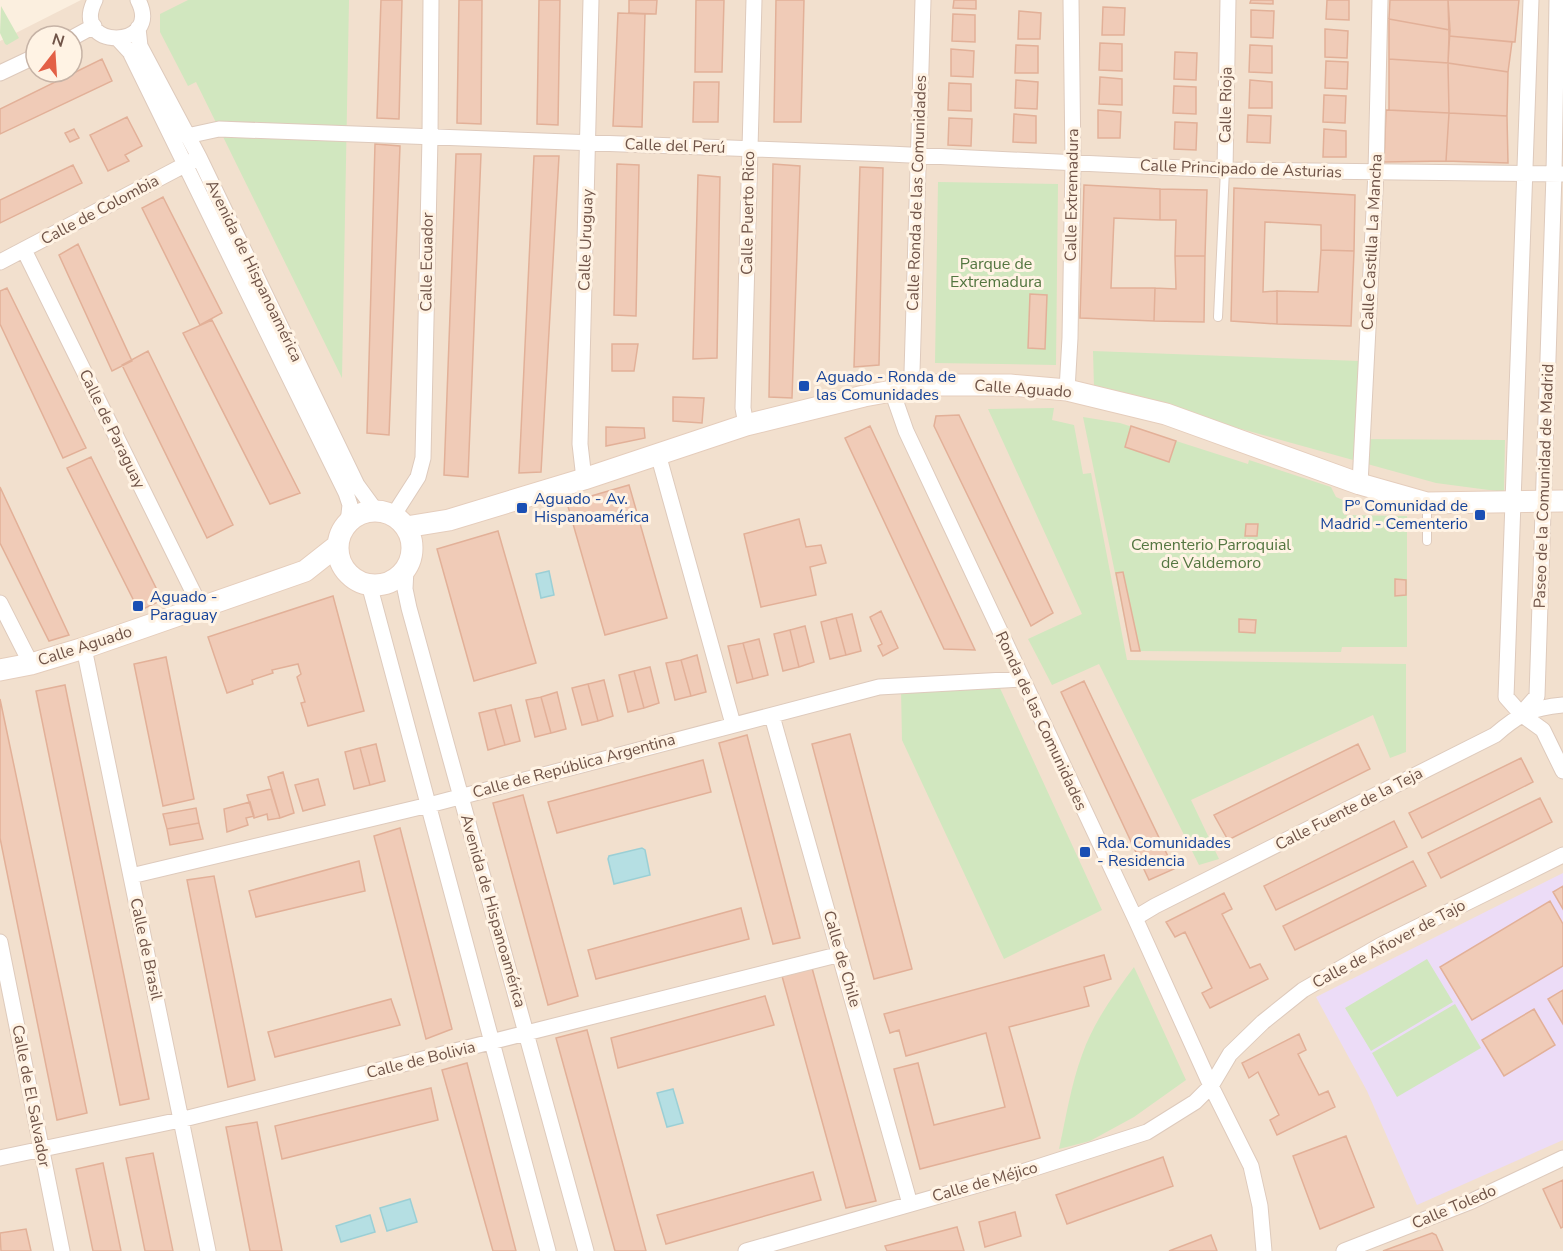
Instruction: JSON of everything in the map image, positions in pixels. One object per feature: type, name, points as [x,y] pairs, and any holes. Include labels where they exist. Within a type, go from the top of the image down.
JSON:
[{"type":"street","points":[[95,0],[91,13],[94,26],[104,36],[118,39],[132,34],[138,28]]},
{"type":"street","name":"Calle Ecuador","points":[[392,518],[418,477],[423,458],[431,0]]},
{"type":"street","name":"Calle Uruguay","points":[[584,479],[580,444],[591,0]]},
{"type":"street","name":"Calle Puerto Rico","points":[[746,425],[743,408],[754,0]]},
{"type":"street","name":"Calle Ronda de las Comunidades","points":[[914,387],[912,372],[923,0]]},
{"type":"street","name":"Calle Extremadura","points":[[1066,390],[1070,338],[1073,163],[1071,0]]},
{"type":"street","name":"Calle Rioja","points":[[1225,170],[1228,0]]},
{"type":"street","name":"Calle Castilla La Mancha","points":[[1360,484],[1376,172],[1380,0]]},
{"type":"street","name":"Paseo de la Comunidad de Madrid","points":[[1531,0],[1506,697],[1521,714],[1543,730],[1563,771]]},
{"type":"street","name":"Paseo de la Comunidad de Madrid","points":[[1521,714],[1537,696],[1553,501],[1559,174],[1557,0]]},
{"type":"street","name":"Avenida de Hispanoamérica","points":[[140,1],[142,15],[138,28],[140,46],[199,157],[357,485],[392,518]]},
{"type":"street","points":[[84,31],[94,26]]},
{"type":"street","name":"Avenida de Hispanoamérica","points":[[118,39],[130,52],[346,493],[350,505],[348,523]]},
{"type":"street","points":[[0,73],[24,62]]},
{"type":"street","name":"Calle del Perú","points":[[187,136],[219,129],[919,155]]},
{"type":"street","name":"Calle Principado de Asturias","points":[[919,155],[1225,170],[1559,174]]},
{"type":"street","name":"Calle de Colombia","points":[[0,262],[199,157]]},
{"type":"street","name":"Calle de Paraguay","points":[[24,250],[201,608]]},
{"type":"street","name":"Calle Aguado","points":[[409,560],[426,537],[450,520],[584,479],[746,425],[914,387],[1002,385],[1066,390],[1166,414],[1360,484],[1427,503],[1553,501]]},
{"type":"street","name":"Ronda de las Comunidades","points":[[892,391],[906,431],[1135,918],[1211,1086],[1251,1166],[1260,1206],[1264,1251]]},
{"type":"street","points":[[658,454],[733,724]]},
{"type":"street","points":[[356,516],[392,518],[411,538],[409,560],[390,582],[369,584],[359,581],[350,575],[339,556],[338,545],[342,533],[356,516]]},
{"type":"street","name":"Calle Aguado","points":[[392,518],[450,520]]},
{"type":"street","name":"Calle Aguado","points":[[0,670],[31,664],[84,648],[305,571],[338,545]]},
{"type":"street","name":"Avenida de Hispanoamérica","points":[[409,560],[405,590],[409,608],[586,1251]]},
{"type":"street","name":"Calle Aguado","points":[[305,571],[350,575]]},
{"type":"street","name":"Avenida de Hispanoamérica","points":[[369,584],[548,1251]]},
{"type":"street","points":[[0,603],[31,664]]},
{"type":"street","name":"Calle de Brasil","points":[[84,648],[208,1251]]},
{"type":"street","name":"Calle de República Argentina","points":[[131,876],[429,805],[879,687],[1021,679]]},
{"type":"street","name":"Calle Fuente de la Teja","points":[[1135,918],[1495,735],[1521,714],[1549,706],[1563,705]]},
{"type":"street","name":"Calle de Chile","points":[[772,716],[910,1204]]},
{"type":"street","name":"Calle de Añover de Tajo","points":[[1211,1086],[1230,1054],[1263,1022],[1303,990],[1381,945],[1563,855]]},
{"type":"street","name":"Calle de El Salvador","points":[[0,942],[62,1251]]},
{"type":"street","name":"Calle de Bolivia","points":[[0,1158],[180,1120],[841,954]]},
{"type":"street","name":"Calle de Méjico","points":[[746,1251],[1016,1174],[1147,1132],[1195,1102],[1211,1086]]},
{"type":"street","name":"Calle Toledo","points":[[1344,1251],[1472,1201],[1563,1158]]},
{"type":"lane","name":"Calle Rioja","points":[[1218,317],[1225,170]]},
{"type":"lane","points":[[1427,503],[1427,541]]},
{"type":"shaded area","points":[[81,0],[1563,0],[1563,1251],[0,1251],[0,41],[24,29],[24,84],[84,84],[84,24],[34,24]]},
{"type":"shaded area","points":[[1563,873],[1563,1140],[1417,1205],[1367,1091],[1316,997]]},
{"type":"green space","points":[[188,0],[349,0],[342,378],[196,82],[188,86],[160,32],[160,14]]},
{"type":"green space","points":[[1,6],[19,38],[7,45],[0,33]]},
{"type":"green space","name":"Parque de Extremadura","points":[[938,182],[1058,184],[1056,365],[935,363]]},
{"type":"green space","points":[[1093,351],[1360,361],[1355,439],[1505,440],[1504,492],[1436,483],[1094,388]]},
{"type":"green space","points":[[1054,408],[1052,420],[1074,425],[1083,474],[1091,473],[1127,660],[1406,664],[1406,752],[1390,758],[1373,715],[1191,800],[1219,859],[1199,865],[1099,664],[1052,685],[1028,639],[1082,614],[988,409]]},
{"type":"green space","name":"Cementerio Parroquial de Valdemoro","points":[[1083,417],[1120,423],[1248,464],[1249,460],[1331,487],[1336,497],[1343,500],[1344,515],[1407,516],[1407,647],[1342,647],[1341,652],[1131,651]]},
{"type":"green space","points":[[999,686],[1102,910],[1004,959],[902,740],[901,690]]},
{"type":"green space","points":[[1427,959],[1453,1002],[1371,1051],[1345,1008]]},
{"type":"green space","points":[[1134,967],[1186,1080],[1134,1117],[1090,1141],[1059,1149],[1082,1055],[1105,1009]]},
{"type":"green space","points":[[1455,1004],[1481,1048],[1397,1097],[1372,1053]]},
{"type":"water","points":[[549,571],[554,595],[541,598],[536,574]]},
{"type":"water","points":[[642,848],[645,850],[650,875],[614,884],[609,856]]},
{"type":"water","points":[[673,1089],[683,1123],[667,1127],[657,1093]]},
{"type":"water","points":[[410,1199],[417,1222],[387,1231],[380,1208]]},
{"type":"water","points":[[370,1215],[375,1232],[341,1242],[336,1226]]},
{"type":"building","points":[[381,0],[402,0],[399,119],[377,118]]},
{"type":"building","points":[[459,0],[482,0],[481,124],[457,123]]},
{"type":"building","points":[[539,0],[560,0],[558,125],[537,124]]},
{"type":"building","points":[[629,0],[657,0],[656,14],[629,13]]},
{"type":"building","points":[[696,0],[724,0],[722,72],[695,72]]},
{"type":"building","points":[[776,0],[804,0],[801,122],[774,122]]},
{"type":"building","points":[[954,0],[976,0],[976,9],[953,8]]},
{"type":"building","points":[[1251,0],[1273,0],[1273,4],[1250,3]]},
{"type":"building","points":[[1327,0],[1349,0],[1349,20],[1326,19]]},
{"type":"building","points":[[1390,0],[1448,0],[1450,30],[1389,19]]},
{"type":"building","points":[[1448,0],[1519,0],[1515,42],[1449,36]]},
{"type":"building","points":[[1103,7],[1125,8],[1124,35],[1102,35]]},
{"type":"building","points":[[1251,10],[1274,11],[1273,38],[1251,37]]},
{"type":"building","points":[[1019,11],[1041,13],[1040,39],[1018,39]]},
{"type":"building","points":[[618,13],[645,14],[642,127],[613,126]]},
{"type":"building","points":[[953,14],[975,15],[975,42],[952,41]]},
{"type":"building","points":[[1389,19],[1450,30],[1448,63],[1389,59]]},
{"type":"building","points":[[1325,29],[1348,31],[1347,58],[1325,57]]},
{"type":"building","points":[[1449,36],[1512,42],[1508,72],[1448,63]]},
{"type":"building","points":[[1100,43],[1122,44],[1122,71],[1099,70]]},
{"type":"building","points":[[1016,45],[1038,46],[1038,73],[1015,73]]},
{"type":"building","points":[[1250,45],[1272,46],[1272,73],[1249,72]]},
{"type":"building","points":[[951,49],[974,51],[973,77],[951,76]]},
{"type":"building","points":[[1175,52],[1197,53],[1196,80],[1174,79]]},
{"type":"building","points":[[102,59],[112,81],[0,134],[0,109],[51,84],[84,84],[84,68]]},
{"type":"building","points":[[1389,59],[1448,63],[1449,113],[1389,110]]},
{"type":"building","points":[[1326,61],[1348,62],[1347,89],[1325,88]]},
{"type":"building","points":[[1448,63],[1508,72],[1507,116],[1449,113]]},
{"type":"building","points":[[1100,77],[1122,79],[1122,105],[1099,104]]},
{"type":"building","points":[[1016,80],[1038,82],[1037,109],[1015,108]]},
{"type":"building","points":[[1250,80],[1272,82],[1272,108],[1249,108]]},
{"type":"building","points":[[694,82],[719,82],[718,122],[693,122]]},
{"type":"building","points":[[949,83],[971,84],[971,111],[948,110]]},
{"type":"building","points":[[1174,86],[1196,87],[1196,114],[1173,113]]},
{"type":"building","points":[[1324,95],[1346,96],[1345,123],[1323,122]]},
{"type":"building","points":[[1098,110],[1121,112],[1120,138],[1098,138]]},
{"type":"building","points":[[1386,110],[1449,113],[1446,161],[1384,162]]},
{"type":"building","points":[[1449,113],[1507,116],[1508,163],[1446,161]]},
{"type":"building","points":[[1014,114],[1036,116],[1036,143],[1013,142]]},
{"type":"building","points":[[1248,115],[1271,116],[1270,143],[1247,142]]},
{"type":"building","points":[[127,117],[142,146],[125,155],[129,161],[108,171],[90,135]]},
{"type":"building","points":[[949,118],[972,119],[971,146],[948,145]]},
{"type":"building","points":[[1175,122],[1197,123],[1196,150],[1174,149]]},
{"type":"building","points":[[74,129],[79,138],[70,142],[65,133]]},
{"type":"building","points":[[1324,129],[1346,131],[1346,157],[1323,157]]},
{"type":"building","points":[[375,144],[400,146],[389,435],[367,433]]},
{"type":"building","points":[[456,154],[481,154],[468,477],[444,475]]},
{"type":"building","points":[[534,156],[559,156],[541,472],[519,473]]},
{"type":"building","points":[[617,164],[639,165],[636,316],[614,315]]},
{"type":"building","points":[[773,164],[800,166],[792,398],[769,397]]},
{"type":"building","points":[[73,165],[82,183],[0,223],[0,200]]},
{"type":"building","points":[[860,167],[883,168],[879,365],[854,367]]},
{"type":"building","points":[[698,175],[720,177],[717,358],[693,359]]},
{"type":"building","points":[[1084,185],[1160,189],[1160,220],[1114,218],[1111,288],[1155,288],[1154,321],[1080,318]]},
{"type":"building","points":[[1234,188],[1355,195],[1354,251],[1321,250],[1321,225],[1265,222],[1263,292],[1277,291],[1277,324],[1231,321]]},
{"type":"building","points":[[1160,189],[1207,190],[1205,256],[1175,256],[1176,220],[1160,220]]},
{"type":"building","points":[[163,197],[222,313],[200,325],[142,208]]},
{"type":"building","points":[[78,244],[132,361],[112,371],[59,255]]},
{"type":"building","points":[[1321,250],[1354,251],[1351,326],[1277,324],[1277,291],[1318,292]]},
{"type":"building","points":[[1175,256],[1205,256],[1204,322],[1154,321],[1155,288],[1176,289]]},
{"type":"building","points":[[7,288],[86,448],[63,458],[0,324],[0,291]]},
{"type":"building","points":[[1030,294],[1047,295],[1045,349],[1028,348]]},
{"type":"building","points":[[212,320],[300,493],[270,504],[183,333]]},
{"type":"building","points":[[612,344],[638,344],[634,371],[612,371]]},
{"type":"building","points":[[148,351],[233,525],[207,538],[122,365]]},
{"type":"building","points":[[673,397],[704,398],[702,423],[673,421]]},
{"type":"building","points":[[959,415],[1053,613],[1031,626],[934,426],[936,416]]},
{"type":"building","points":[[870,426],[975,650],[944,649],[845,438]]},
{"type":"building","points":[[1131,426],[1176,441],[1169,462],[1125,447]]},
{"type":"building","points":[[606,427],[644,428],[645,438],[606,446]]},
{"type":"building","points":[[91,457],[162,600],[139,611],[67,468]]},
{"type":"building","points":[[629,485],[667,618],[605,635],[567,503]]},
{"type":"building","points":[[0,487],[69,635],[49,641],[0,543]]},
{"type":"building","points":[[799,519],[806,547],[821,545],[826,563],[810,567],[816,595],[761,607],[744,534]]},
{"type":"building","points":[[1246,524],[1258,524],[1257,536],[1245,536]]},
{"type":"building","points":[[498,531],[536,663],[474,681],[437,549]]},
{"type":"building","points":[[1123,572],[1140,651],[1131,651],[1116,573]]},
{"type":"building","points":[[1395,579],[1406,580],[1406,595],[1395,596]]},
{"type":"building","points":[[333,596],[364,711],[308,726],[301,703],[305,702],[297,677],[301,674],[298,664],[272,670],[273,673],[252,680],[253,684],[227,693],[208,637]]},
{"type":"building","points":[[881,611],[898,648],[883,656],[878,646],[882,644],[870,617]]},
{"type":"building","points":[[852,614],[861,651],[846,655],[836,618]]},
{"type":"building","points":[[836,618],[846,655],[830,659],[821,622]]},
{"type":"building","points":[[1239,619],[1256,620],[1255,633],[1239,632]]},
{"type":"building","points":[[805,626],[814,662],[799,667],[790,630]]},
{"type":"building","points":[[790,630],[799,667],[783,671],[774,634]]},
{"type":"building","points":[[759,639],[768,675],[753,679],[743,643]]},
{"type":"building","points":[[743,643],[753,679],[737,683],[728,646]]},
{"type":"building","points":[[697,655],[706,692],[691,696],[681,660]]},
{"type":"building","points":[[166,657],[194,799],[163,806],[134,664]]},
{"type":"building","points":[[681,660],[691,696],[675,700],[666,663]]},
{"type":"building","points":[[650,667],[659,703],[644,708],[634,671]]},
{"type":"building","points":[[634,671],[644,708],[628,712],[619,675]]},
{"type":"building","points":[[604,680],[613,716],[598,721],[588,684]]},
{"type":"building","points":[[1084,681],[1174,869],[1149,880],[1061,692]]},
{"type":"building","points":[[588,684],[598,721],[582,725],[572,688]]},
{"type":"building","points":[[65,685],[149,1099],[120,1105],[36,691]]},
{"type":"building","points":[[557,692],[566,729],[551,733],[541,697]]},
{"type":"building","points":[[541,697],[551,733],[535,737],[526,700]]},
{"type":"building","points":[[0,699],[87,1113],[57,1120],[0,838]]},
{"type":"building","points":[[511,705],[520,741],[505,745],[495,709]]},
{"type":"building","points":[[495,709],[505,745],[488,750],[479,713]]},
{"type":"building","points":[[850,734],[912,969],[874,979],[812,744]]},
{"type":"building","points":[[747,735],[800,938],[773,944],[719,743]]},
{"type":"building","points":[[376,744],[385,781],[370,785],[360,748]]},
{"type":"building","points":[[1358,744],[1370,769],[1228,840],[1214,815]]},
{"type":"building","points":[[360,748],[370,785],[354,789],[345,752]]},
{"type":"building","points":[[1521,758],[1533,782],[1422,838],[1409,813]]},
{"type":"building","points":[[703,760],[711,792],[557,833],[548,802]]},
{"type":"building","points":[[283,772],[294,813],[280,818],[268,777]]},
{"type":"building","points":[[318,779],[325,805],[303,811],[295,785]]},
{"type":"building","points":[[271,789],[280,818],[268,820],[267,814],[254,818],[247,795]]},
{"type":"building","points":[[523,795],[578,996],[548,1005],[493,803]]},
{"type":"building","points":[[1540,798],[1552,822],[1441,878],[1428,853]]},
{"type":"building","points":[[250,802],[254,816],[246,818],[248,825],[227,832],[224,809]]},
{"type":"building","points":[[196,808],[199,823],[167,829],[163,814]]},
{"type":"building","points":[[1394,821],[1407,847],[1276,910],[1264,886]]},
{"type":"building","points":[[199,823],[203,839],[170,845],[167,829]]},
{"type":"building","points":[[400,828],[452,1029],[426,1039],[374,836]]},
{"type":"building","points":[[359,861],[365,891],[256,917],[249,891]]},
{"type":"building","points":[[1413,861],[1426,886],[1295,950],[1283,926]]},
{"type":"building","points":[[214,876],[255,1080],[228,1087],[187,880]]},
{"type":"building","points":[[1563,886],[1563,909],[1553,892]]},
{"type":"building","points":[[1224,893],[1232,909],[1222,914],[1250,968],[1260,964],[1268,979],[1210,1008],[1202,993],[1212,988],[1185,932],[1175,937],[1166,922]]},
{"type":"building","points":[[1550,901],[1563,924],[1563,966],[1472,1020],[1440,967]]},
{"type":"building","points":[[741,908],[749,939],[596,979],[588,950]]},
{"type":"building","points":[[1104,955],[1111,979],[1084,987],[1089,1006],[1009,1027],[1040,1138],[920,1169],[894,1069],[918,1063],[934,1125],[1005,1107],[986,1033],[906,1056],[899,1030],[890,1033],[884,1014]]},
{"type":"building","points":[[812,968],[876,1201],[846,1208],[782,976]]},
{"type":"building","points":[[1563,990],[1563,1024],[1548,999]]},
{"type":"building","points":[[765,996],[774,1025],[618,1068],[611,1038]]},
{"type":"building","points":[[391,999],[400,1025],[275,1057],[268,1032]]},
{"type":"building","points":[[1534,1009],[1555,1045],[1504,1076],[1482,1040]]},
{"type":"building","points":[[587,1030],[646,1251],[615,1251],[556,1038]]},
{"type":"building","points":[[1299,1034],[1306,1050],[1298,1054],[1319,1095],[1328,1091],[1335,1107],[1277,1135],[1270,1120],[1279,1115],[1258,1072],[1249,1078],[1242,1063]]},
{"type":"building","points":[[467,1063],[516,1251],[493,1251],[442,1070]]},
{"type":"building","points":[[431,1088],[438,1120],[282,1159],[275,1126]]},
{"type":"building","points":[[257,1122],[282,1251],[250,1251],[226,1127]]},
{"type":"building","points":[[1346,1136],[1374,1207],[1320,1229],[1293,1156]]},
{"type":"building","points":[[153,1153],[173,1251],[145,1251],[126,1158]]},
{"type":"building","points":[[1163,1157],[1173,1186],[1067,1224],[1056,1195]]},
{"type":"building","points":[[103,1163],[121,1251],[93,1251],[76,1169]]},
{"type":"building","points":[[813,1172],[821,1200],[666,1244],[657,1215]]},
{"type":"building","points":[[1563,1180],[1563,1227],[1561,1228],[1543,1189]]},
{"type":"building","points":[[1015,1212],[1021,1236],[985,1247],[979,1222]]},
{"type":"building","points":[[957,1227],[964,1251],[887,1251],[885,1246]]},
{"type":"building","points":[[26,1229],[31,1251],[1,1251],[0,1233]]},
{"type":"building","points":[[1432,1233],[1436,1235],[1443,1251],[1383,1251]]},
{"type":"building","points":[[1211,1235],[1217,1251],[1169,1251]]},
{"type":"place","name":"Aguado - Ronda de las Comunidades","points":[[804,386]]},
{"type":"place","name":"Aguado - Av. Hispanoamérica","points":[[522,508]]},
{"type":"place","name":"Pº Comunidad de Madrid - Cementerio","points":[[1480,515]]},
{"type":"place","name":"Aguado - Paraguay","points":[[138,606]]},
{"type":"place","name":"Rda. Comunidades - Residencia","points":[[1085,852]]}]
